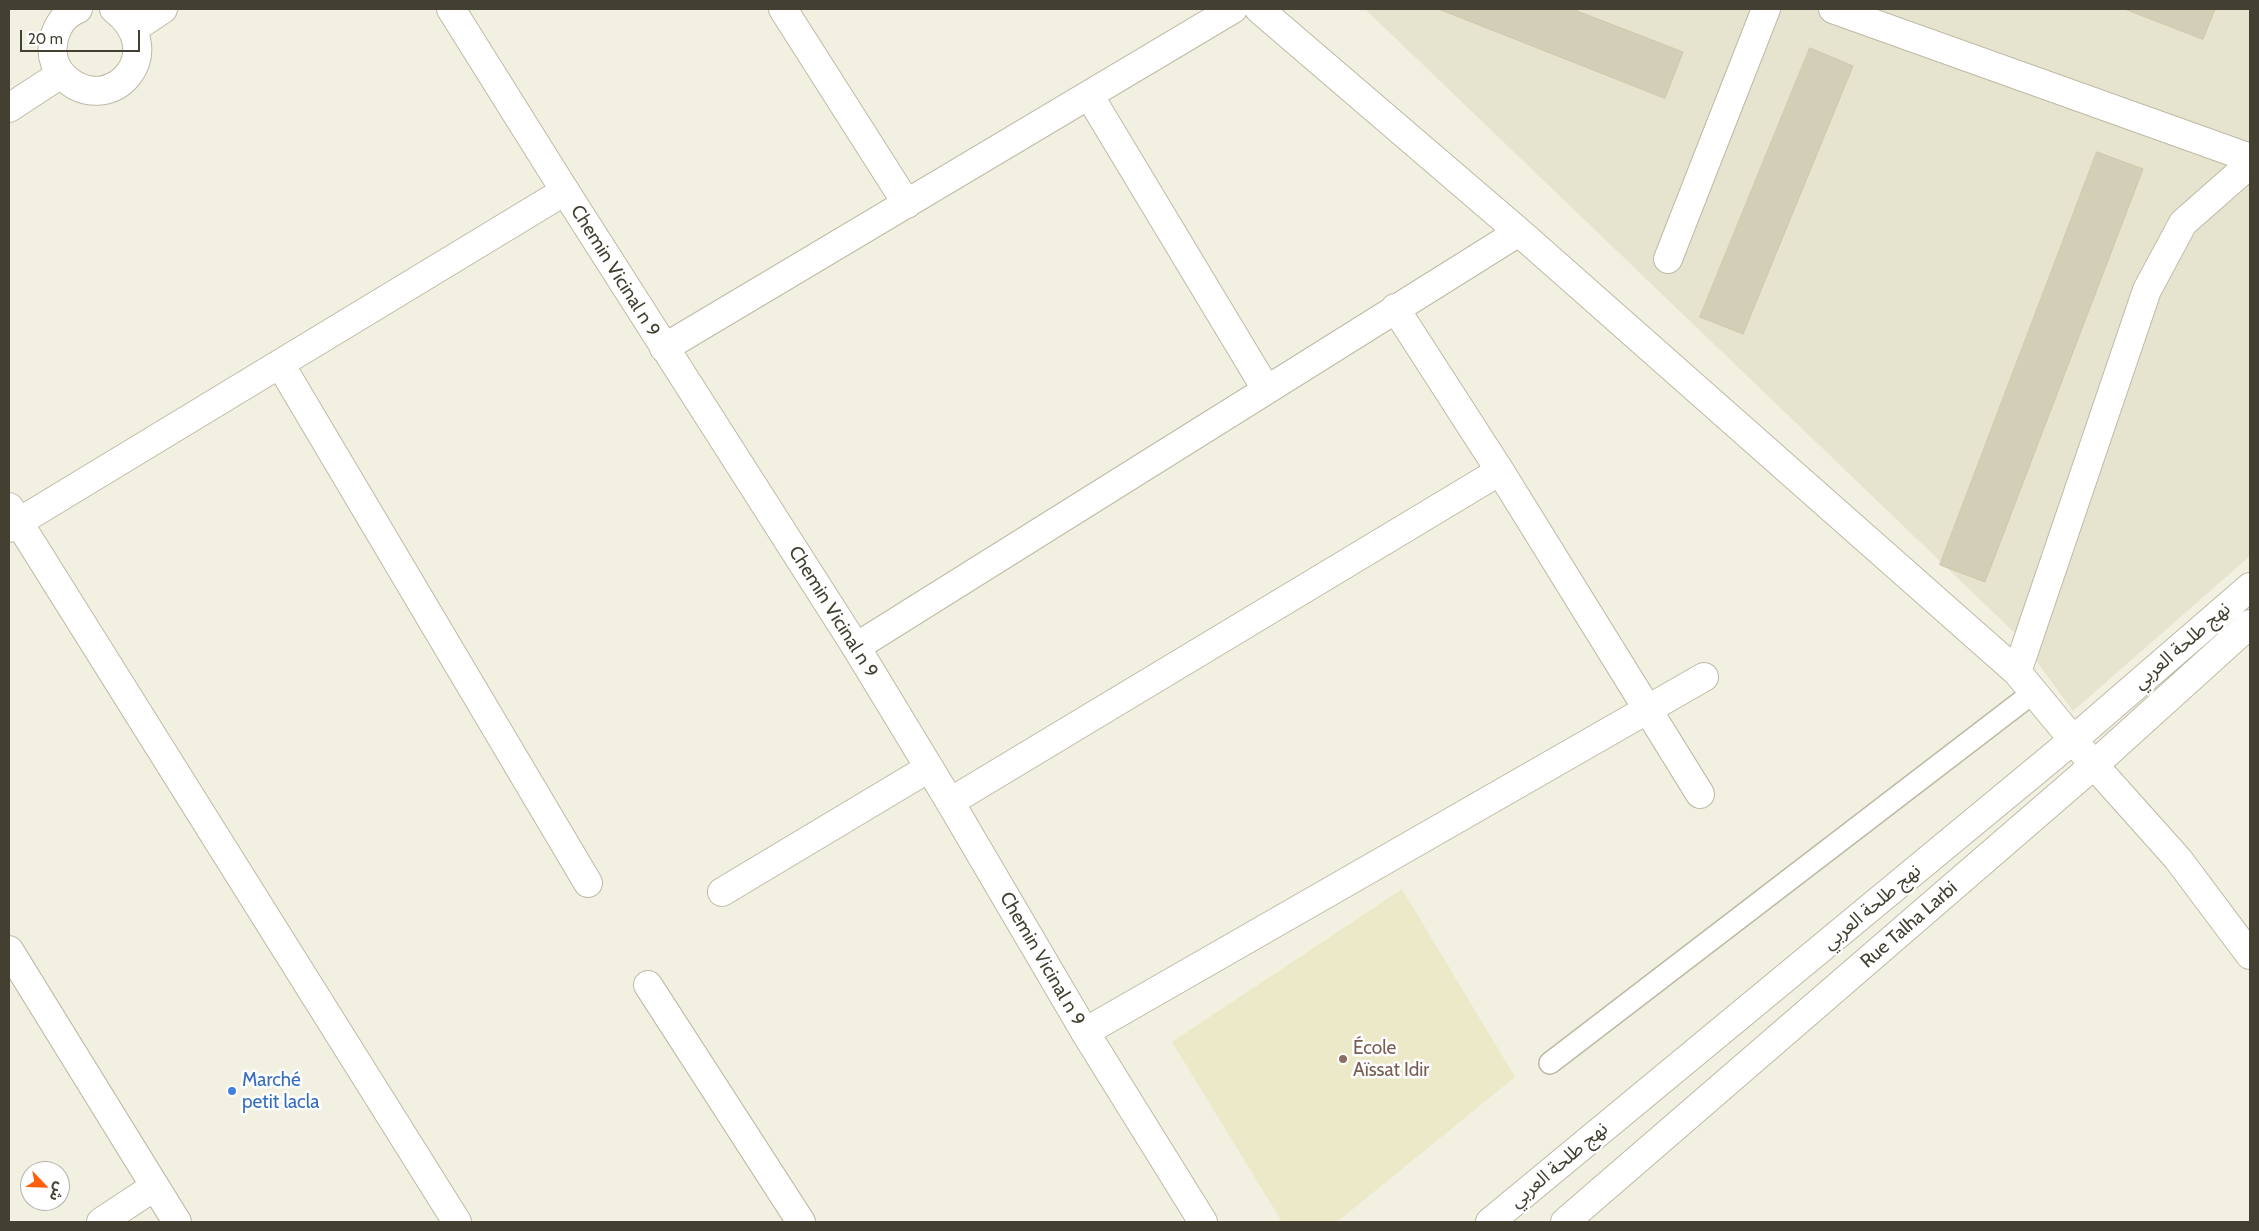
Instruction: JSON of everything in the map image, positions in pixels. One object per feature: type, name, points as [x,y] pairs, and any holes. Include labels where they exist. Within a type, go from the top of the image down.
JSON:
[{"type":"street","points":[[78,9],[62,21],[55,34],[52,47],[54,62],[61,74],[71,84],[84,90],[98,91],[112,88],[123,81],[132,69],[137,56],[138,42],[134,29],[125,17],[114,9]]},
{"type":"street","points":[[134,29],[163,9]]},
{"type":"street","name":"Chemin Vicinal n 9","points":[[451,9],[664,348],[856,647],[950,802],[1085,1032],[1203,1222]]},
{"type":"street","points":[[783,9],[907,204]]},
{"type":"street","points":[[664,348],[1233,9]]},
{"type":"street","points":[[1259,9],[1519,232],[2026,682],[2094,765],[2178,859],[2250,956]]},
{"type":"street","points":[[1668,259],[1766,9]]},
{"type":"street","points":[[1833,9],[2250,158]]},
{"type":"street","points":[[9,108],[61,74]]},
{"type":"street","points":[[1089,95],[1266,389]]},
{"type":"street","points":[[2026,682],[2147,290],[2183,223],[2250,164]]},
{"type":"street","points":[[457,1222],[12,519],[280,364],[565,192]]},
{"type":"street","points":[[856,647],[1519,232]]},
{"type":"street","points":[[1395,308],[1500,471],[1700,794]]},
{"type":"street","points":[[280,364],[588,883]]},
{"type":"street","points":[[950,802],[1500,471]]},
{"type":"street","name":"نهج طلحة العربي","points":[[1490,1222],[2074,740],[2250,587]]},
{"type":"street","name":"Rue Talha Larbi","points":[[1565,1222],[2094,765],[2250,624]]},
{"type":"street","points":[[1085,1032],[1704,677]]},
{"type":"street","points":[[722,892],[929,768]]},
{"type":"street","points":[[13,967],[177,1222]]},
{"type":"street","points":[[648,986],[801,1222]]},
{"type":"street","points":[[100,1222],[154,1187]]},
{"type":"lane","points":[[1550,1063],[2026,682]]},
{"type":"shaded area","points":[[1365,9],[2250,9],[2250,556],[2073,711],[2018,636]]},
{"type":"shaded area","name":"École Aïssat Idir","points":[[1402,889],[1515,1077],[1337,1222],[1282,1222],[1172,1042]]},
{"type":"building","points":[[1439,9],[1572,9],[1683,52],[1665,98]]},
{"type":"building","points":[[2125,9],[2215,9],[2203,39]]},
{"type":"building","points":[[1810,48],[1853,66],[1743,334],[1700,317]]},
{"type":"building","points":[[2097,152],[2143,169],[1985,582],[1940,565]]},
{"type":"place","name":"École Aïssat Idir","points":[[1343,1059]]},
{"type":"place","name":"Marché petit lacla","points":[[232,1091]]}]
